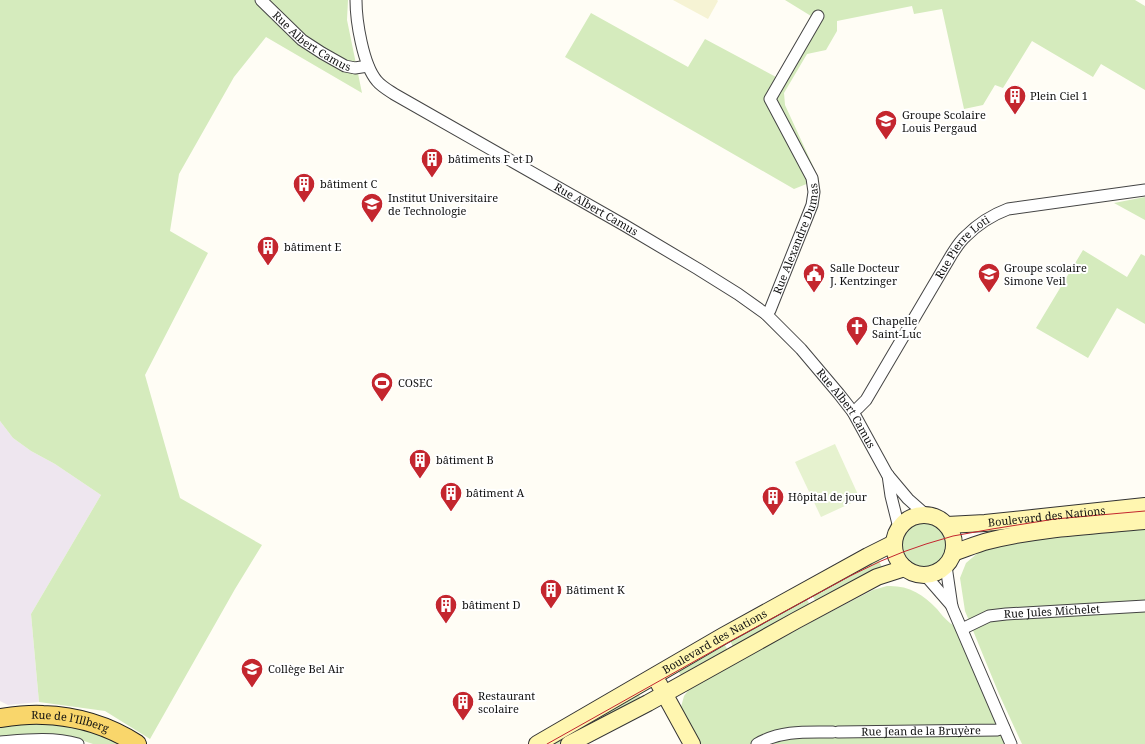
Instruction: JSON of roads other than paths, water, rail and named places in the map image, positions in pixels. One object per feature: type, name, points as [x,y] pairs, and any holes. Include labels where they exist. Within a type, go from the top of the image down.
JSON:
[{"type":"main road","name":"Boulevard des Nations","points":[[947,525],[985,523],[1145,506]]},
{"type":"main road","points":[[925,514],[934,516],[947,525],[953,536],[954,543],[950,559],[937,572],[925,575],[914,574],[905,568],[898,560],[895,553],[894,543],[899,528],[910,518],[925,514]]},
{"type":"main road","name":"Boulevard des Nations","points":[[950,559],[988,542],[1018,535],[1145,521]]},
{"type":"main road","name":"Boulevard des Nations","points":[[537,744],[743,625],[894,543]]},
{"type":"main road","name":"Boulevard des Nations","points":[[569,744],[664,694],[794,621],[877,577],[905,568]]},
{"type":"main road","points":[[654,676],[692,744]]},
{"type":"main road","name":"Rue de l'Illberg","points":[[0,718],[42,715],[69,717],[90,722],[111,730],[137,744]]},
{"type":"street","name":"Rue Albert Camus","points":[[261,0],[302,40],[322,53],[345,66],[355,68],[368,66],[377,82],[394,94],[624,225],[738,294],[766,314],[812,361],[839,394],[852,412],[887,474],[908,499],[925,514]]},
{"type":"street","points":[[356,0],[359,28],[368,66]]},
{"type":"street","name":"Rue Alexandre Dumas","points":[[766,314],[770,310],[789,265],[812,205],[814,192],[812,178],[770,99],[818,16]]},
{"type":"street","name":"Rue Pierre Loti","points":[[852,412],[866,400],[952,254],[964,237],[978,225],[995,214],[1008,209],[1145,190]]},
{"type":"street","name":"Rue Albert Camus","points":[[887,474],[899,528]]},
{"type":"street","points":[[950,559],[952,607]]},
{"type":"street","points":[[925,575],[952,607],[1011,744]]},
{"type":"street","name":"Rue Jules Michelet","points":[[962,629],[989,616],[1000,614],[1145,606]]},
{"type":"street","name":"Rue Jean de la Bruyère","points":[[757,744],[781,734],[800,732],[997,730],[1004,728]]},
{"type":"street","points":[[0,742],[60,740],[78,744]]},
{"type":"tram line","points":[[547,744],[850,576],[903,552],[953,536],[992,529],[1055,519],[1145,511]]},
{"type":"place","name":"Plein Ciel 1","points":[[1015,116]]},
{"type":"place","name":"Groupe Scolaire Louis Pergaud","points":[[886,140]]},
{"type":"place","name":"bâtiments F et D","points":[[432,178]]},
{"type":"place","name":"bâtiment C","points":[[304,204]]},
{"type":"place","name":"Institut Universitaire de Technologie","points":[[372,224]]},
{"type":"place","name":"bâtiment E","points":[[268,266]]},
{"type":"place","name":"Salle Docteur J. Kentzinger","points":[[814,294]]},
{"type":"place","name":"Groupe scolaire Simone Veil","points":[[989,294]]},
{"type":"place","name":"Chapelle Saint-Luc","points":[[857,346]]},
{"type":"place","name":"COSEC","points":[[382,402]]},
{"type":"place","name":"bâtiment B","points":[[420,480]]},
{"type":"place","name":"bâtiment A","points":[[451,512]]},
{"type":"place","name":"Hôpital de jour","points":[[773,516]]},
{"type":"place","name":"Bâtiment K","points":[[551,610]]},
{"type":"place","name":"bâtiment D","points":[[446,624]]},
{"type":"place","name":"Collège Bel Air","points":[[252,688]]},
{"type":"place","name":"Restaurant scolaire","points":[[463,722]]}]
